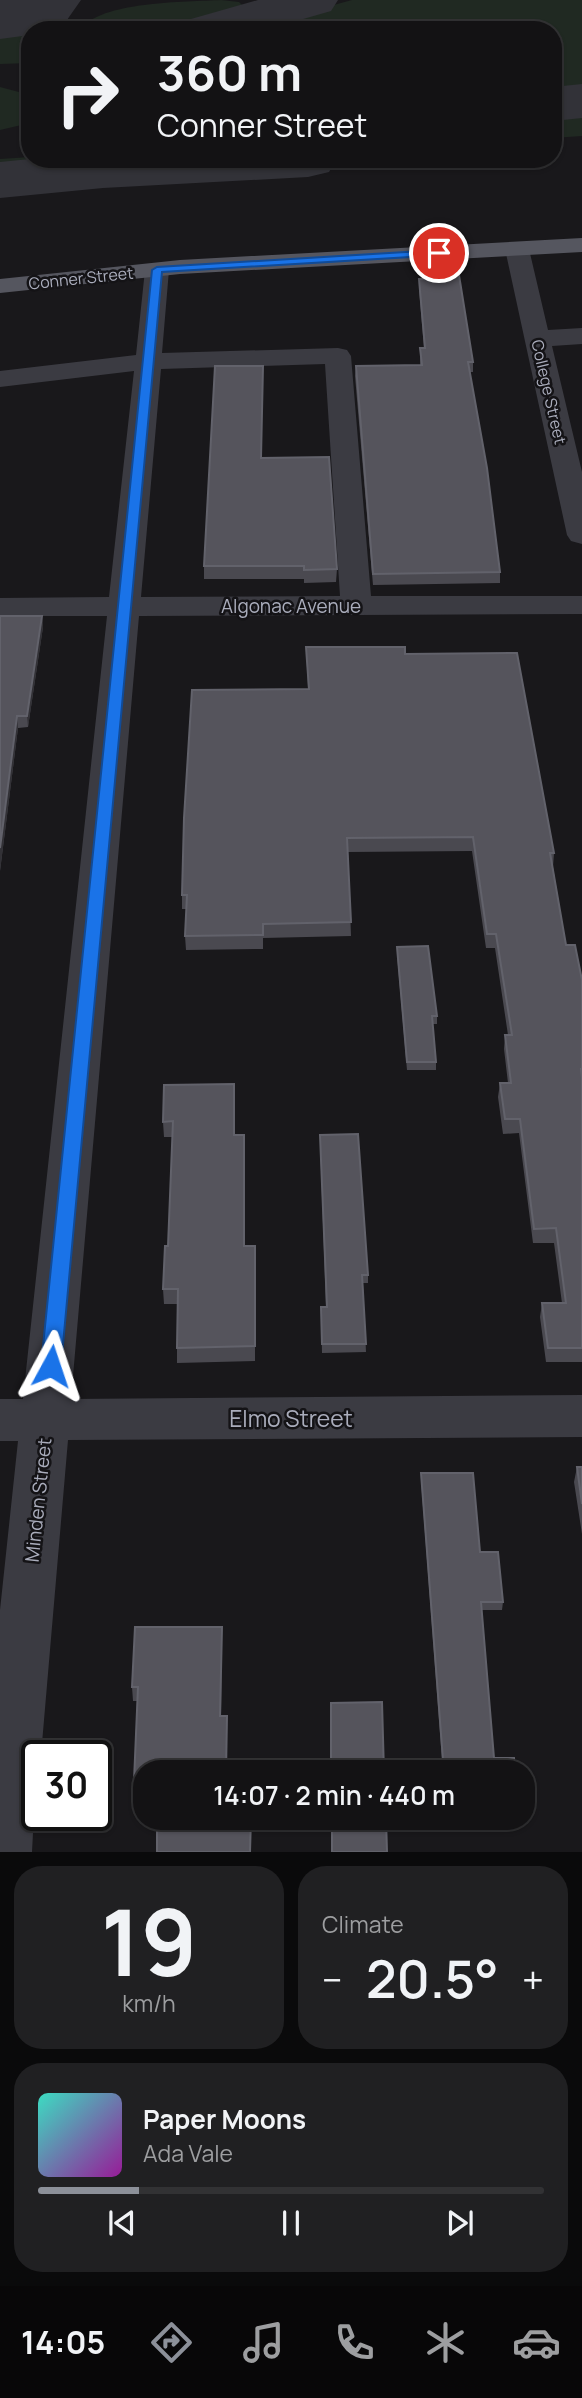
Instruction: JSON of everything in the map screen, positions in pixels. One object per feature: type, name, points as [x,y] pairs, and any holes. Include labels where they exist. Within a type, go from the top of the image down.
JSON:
[{"type":"main road","name":"Conner Street","points":[[0,286],[157,270],[582,245]]},
{"type":"street","name":"College Street","points":[[517,249],[582,535]]},
{"type":"street","name":"Minden Street","points":[[3,1852],[23,1420],[123,607],[157,270]]},
{"type":"street","points":[[537,339],[582,336]]},
{"type":"street","points":[[0,379],[148,361],[338,356],[356,606]]},
{"type":"street","name":"Algonac Avenue","points":[[0,607],[582,605]]},
{"type":"street","name":"Elmo Street","points":[[23,1420],[582,1416]]},
{"type":"shaded area","points":[[221,0],[239,2],[244,7],[205,21],[89,21],[124,8]]},
{"type":"shaded area","points":[[352,0],[582,0],[582,87],[562,88],[562,21],[275,21]]},
{"type":"shaded area","points":[[0,22],[21,30],[21,63],[0,64]]},
{"type":"shaded area","points":[[0,87],[21,93],[21,125],[0,130]]},
{"type":"shaded area","points":[[582,114],[582,136],[562,137],[562,115]]},
{"type":"shaded area","points":[[21,158],[21,168],[26,168],[0,171],[0,159]]},
{"type":"building","points":[[424,275],[459,275],[473,362],[468,362],[487,468],[500,572],[373,574],[356,366],[422,365],[420,348],[425,348],[419,279],[424,279]]},
{"type":"building","points":[[215,366],[263,366],[261,458],[329,457],[337,569],[304,570],[304,566],[204,566]]},
{"type":"building","points":[[0,616],[42,616],[27,716],[17,716],[0,848]]},
{"type":"building","points":[[306,647],[405,647],[405,654],[517,653],[554,853],[550,853],[566,945],[575,945],[582,980],[582,1348],[548,1348],[542,1303],[566,1303],[556,1228],[534,1229],[520,1119],[505,1119],[500,1083],[511,1083],[505,1035],[512,1035],[496,934],[487,934],[473,837],[347,838],[351,922],[263,924],[263,935],[185,936],[187,895],[182,895],[184,818],[192,690],[309,689]]},
{"type":"building","points":[[428,946],[437,1016],[432,1016],[436,1062],[407,1062],[397,947]]},
{"type":"building","points":[[234,1084],[234,1135],[244,1135],[244,1246],[255,1246],[255,1346],[177,1348],[178,1289],[163,1289],[165,1246],[168,1246],[173,1121],[163,1122],[164,1085]]},
{"type":"building","points":[[358,1134],[368,1275],[362,1275],[366,1344],[322,1344],[321,1307],[327,1307],[320,1135]]},
{"type":"building","points":[[577,1467],[582,1467],[582,1504]]},
{"type":"building","points":[[421,1473],[473,1473],[480,1552],[498,1552],[503,1602],[481,1602],[494,1758],[514,1760],[443,1760]]},
{"type":"building","points":[[135,1627],[222,1627],[220,1716],[227,1716],[226,1760],[135,1760],[138,1687],[132,1687]]},
{"type":"building","points":[[382,1702],[384,1760],[331,1760],[331,1703]]},
{"type":"building","points":[[157,1830],[251,1830],[250,1852],[157,1852]]},
{"type":"building","points":[[332,1830],[386,1830],[387,1852],[332,1852]]},
{"type":"taxiway","points":[[240,21],[313,0]]},
{"type":"taxiway","points":[[0,6],[35,15],[42,21]]},
{"type":"taxiway","points":[[562,103],[582,101]]},
{"type":"taxiway","points":[[0,180],[140,168]]},
{"type":"runway","points":[[0,1],[18,0]]},
{"type":"route","points":[[51,1366],[157,270],[439,253]]}]
